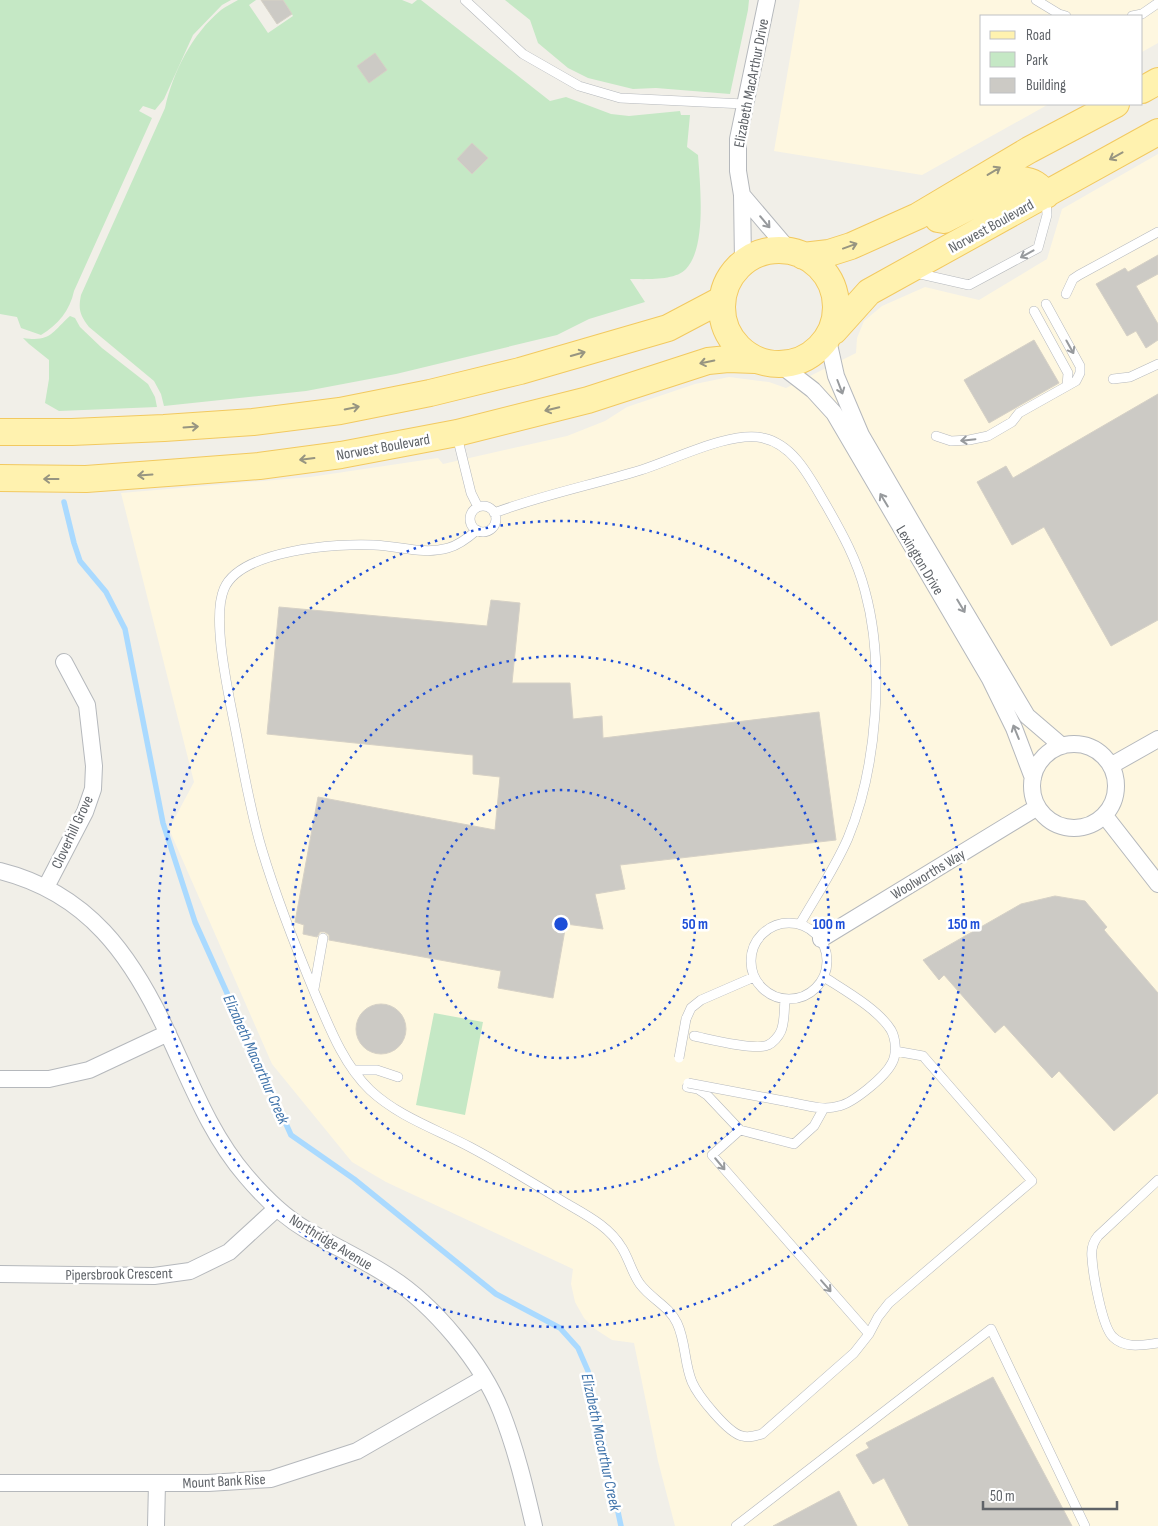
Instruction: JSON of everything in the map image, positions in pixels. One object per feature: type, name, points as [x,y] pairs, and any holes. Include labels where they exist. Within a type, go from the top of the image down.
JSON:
[{"type":"main road","points":[[1143,89],[1158,81]]},
{"type":"main road","points":[[795,253],[816,262],[832,280],[837,300],[836,321],[831,336],[807,356],[786,362],[766,361],[747,355],[736,346],[726,333],[721,312],[724,288],[730,276],[743,261],[773,250],[795,253],[829,253],[851,246],[918,216],[1029,150],[1114,105]]},
{"type":"main road","name":"Norwest Boulevard","points":[[831,336],[869,292],[1158,132]]},
{"type":"main road","points":[[918,216],[944,220],[1021,180],[1031,181],[1040,187],[1046,195]]},
{"type":"main road","points":[[3,432],[72,432],[253,422],[340,410],[430,393],[520,371],[668,328],[721,300]]},
{"type":"main road","name":"Norwest Boulevard","points":[[8,479],[86,479],[259,466],[341,455],[457,433],[588,400],[708,361],[728,359],[766,361]]},
{"type":"street","name":"Elizabeth MacArthur Drive","points":[[743,261],[742,196],[737,155],[744,104],[767,0]]},
{"type":"street","points":[[742,196],[795,253]]},
{"type":"street","name":"Lexington Drive","points":[[831,336],[836,376],[862,435],[1027,716],[1062,746]]},
{"type":"street","name":"Lexington Drive","points":[[766,361],[813,390],[834,413],[990,679],[1014,728],[1033,778]]},
{"type":"street","name":"Cloverhill Grove","points":[[46,887],[85,812],[92,789],[94,766],[87,705],[64,662]]},
{"type":"street","points":[[1112,765],[1158,739]]},
{"type":"street","points":[[1079,744],[1095,750],[1105,756],[1112,765],[1117,789],[1113,803],[1105,816],[1092,826],[1072,829],[1052,823],[1036,808],[1031,789],[1034,769],[1039,760],[1062,746],[1079,744]]},
{"type":"street","name":"Woolworths Way","points":[[821,939],[1036,808]]},
{"type":"street","points":[[1105,816],[1158,884]]},
{"type":"street","name":"Northridge Avenue","points":[[0,871],[46,887],[79,909],[105,932],[124,954],[148,993],[219,1140],[246,1176],[277,1208],[304,1228],[390,1277],[429,1307],[456,1338],[484,1378],[500,1409],[517,1455],[534,1526]]},
{"type":"street","points":[[0,1079],[49,1079],[89,1070],[168,1033]]},
{"type":"street","name":"Pipersbrook Crescent","points":[[0,1274],[154,1276],[190,1271],[230,1252],[277,1208]]},
{"type":"street","name":"Mount Bank Rise","points":[[0,1483],[208,1483],[271,1479],[357,1451],[484,1378]]},
{"type":"street","points":[[156,1526],[157,1483]]},
{"type":"lane","points":[[465,0],[523,54],[579,86],[620,98],[744,104]]},
{"type":"lane","points":[[1036,0],[1062,15]]},
{"type":"lane","points":[[1137,15],[1142,14],[1158,3]]},
{"type":"lane","points":[[909,270],[970,286],[1038,248],[1047,215],[1046,195]]},
{"type":"lane","points":[[1066,294],[1073,280],[1079,275],[1158,232]]},
{"type":"lane","points":[[936,436],[951,441],[988,436],[1012,422],[1019,413],[1076,381],[1079,377],[1080,366],[1046,304]]},
{"type":"lane","points":[[1034,311],[1068,373],[1066,386]]},
{"type":"lane","points":[[1113,379],[1130,377],[1158,364]]},
{"type":"lane","points":[[457,433],[471,493],[478,507]]},
{"type":"lane","points":[[494,513],[523,502],[642,470],[726,440],[746,436],[764,438],[780,446],[793,455],[805,470],[850,548],[859,572],[872,625],[876,668],[874,719],[868,765],[855,819],[839,857],[800,924]]},
{"type":"lane","points":[[487,506],[494,513],[496,520],[493,528],[485,532],[473,528],[470,520],[472,512],[478,507],[487,506]]},
{"type":"lane","points":[[477,530],[458,545],[432,551],[375,545],[347,545],[287,553],[244,567],[237,571],[224,588],[220,612],[224,671],[261,848],[293,940],[341,1050],[353,1070],[369,1089],[390,1106],[410,1118],[470,1147],[602,1224],[624,1250],[635,1277],[642,1287],[669,1310],[678,1324],[692,1383],[699,1395],[731,1431],[741,1436],[751,1437],[762,1434],[854,1354],[878,1317],[889,1304],[1032,1180],[923,1056],[895,1051]]},
{"type":"lane","points":[[787,923],[800,924],[821,939],[827,958],[827,968],[824,977],[807,994],[785,999],[774,996],[754,977],[751,968],[751,955],[755,943],[763,933],[774,926],[787,923]]},
{"type":"lane","points":[[314,989],[323,938]]},
{"type":"lane","points":[[679,1058],[686,1019],[691,1008],[711,994],[754,977]]},
{"type":"lane","points":[[824,977],[877,1014],[891,1030],[894,1041],[893,1062],[887,1070],[851,1101],[838,1106],[824,1108],[687,1085],[707,1094],[740,1130],[794,1144],[814,1126],[824,1108]]},
{"type":"lane","points":[[694,1036],[756,1047],[768,1045],[781,1032],[784,1020],[785,999]]},
{"type":"lane","points":[[353,1070],[377,1070],[398,1077]]},
{"type":"lane","points":[[740,1130],[712,1155],[868,1334]]},
{"type":"lane","points":[[1158,1180],[1098,1236],[1094,1241],[1092,1257],[1104,1321],[1113,1337],[1129,1345],[1158,1343]]},
{"type":"lane","points":[[736,1526],[990,1329],[1085,1526]]},
{"type":"shaded area","points":[[800,0],[1158,0],[1158,43],[1143,51],[1143,15],[980,15],[980,105],[1047,105],[922,175],[774,151]]},
{"type":"shaded area","points":[[1158,154],[1158,1526],[675,1526],[658,1461],[634,1343],[612,1340],[595,1329],[584,1318],[575,1302],[571,1284],[573,1269],[386,1182],[352,1162],[272,1064],[169,829],[194,782],[121,493],[310,477],[438,458],[443,464],[567,436],[605,421],[627,407],[695,384],[729,377],[769,382],[786,388],[856,353],[857,338],[864,321],[882,306],[925,287],[979,300],[1047,259],[1062,209]]},
{"type":"green space","points":[[0,0],[231,0],[222,5],[193,35],[164,99],[155,110],[143,106],[139,111],[152,118],[74,291],[70,304],[58,322],[41,335],[21,328],[17,317],[0,314]]},
{"type":"green space","points":[[238,0],[256,0],[249,5],[268,33],[293,16],[283,0],[402,0],[412,4],[417,0],[421,0],[550,101],[566,97],[611,114],[629,116],[680,111],[681,115],[690,115],[687,147],[698,155],[701,198],[700,231],[693,259],[686,269],[675,276],[630,279],[645,302],[589,319],[557,335],[396,374],[306,391],[164,406],[161,394],[154,381],[89,327],[80,312],[81,295],[165,108],[173,81],[185,55],[201,30],[223,9]]},
{"type":"green space","points":[[505,0],[749,0],[730,94],[656,88],[633,89],[588,78],[568,68],[538,43],[530,20]]},
{"type":"green space","points":[[70,316],[75,318],[80,327],[102,348],[148,384],[155,397],[157,407],[59,411],[45,403],[49,379],[49,360],[23,338],[39,339],[50,335]]},
{"type":"green space","points":[[434,1013],[483,1022],[465,1115],[416,1105]]},
{"type":"building","points":[[261,0],[283,0],[292,14],[277,24]]},
{"type":"building","points":[[375,53],[387,70],[369,83],[357,66]]},
{"type":"building","points":[[472,143],[488,158],[472,174],[457,159]]},
{"type":"building","points":[[1158,255],[1158,274],[1136,286],[1158,324],[1158,340],[1146,348],[1136,331],[1127,336],[1096,284],[1125,268],[1128,272]]},
{"type":"building","points":[[1034,340],[1059,383],[989,423],[964,380]]},
{"type":"building","points":[[1158,394],[1158,620],[1111,646],[1044,527],[1012,545],[977,482],[1006,466],[1013,478]]},
{"type":"building","points":[[491,600],[520,603],[512,683],[570,683],[573,719],[602,716],[603,738],[819,712],[836,840],[620,865],[625,889],[595,894],[603,929],[566,924],[553,998],[498,988],[501,971],[329,940],[329,935],[325,932],[320,932],[317,937],[303,934],[304,925],[295,922],[318,797],[495,830],[500,777],[473,774],[473,755],[267,734],[279,607],[487,626]]},
{"type":"building","points":[[1055,896],[1085,901],[1107,927],[1104,930],[1158,993],[1158,1093],[1114,1131],[1059,1071],[1052,1078],[1004,1025],[995,1033],[944,975],[939,980],[923,960],[1021,904]]},
{"type":"building","points":[[376,1004],[386,1004],[399,1011],[406,1024],[406,1034],[399,1047],[386,1054],[376,1054],[367,1050],[360,1043],[356,1034],[356,1024],[360,1015],[367,1008]]},
{"type":"building","points":[[993,1377],[1072,1526],[909,1526],[884,1478],[873,1484],[856,1455],[869,1448],[866,1443]]},
{"type":"building","points":[[839,1491],[857,1526],[773,1526]]},
{"type":"waterway","name":"Elizabeth Macarthur Creek","points":[[64,502],[80,561],[106,592],[125,629],[163,823],[195,922],[291,1135],[354,1179],[496,1294],[560,1328],[578,1348],[588,1371],[621,1526]]}]
